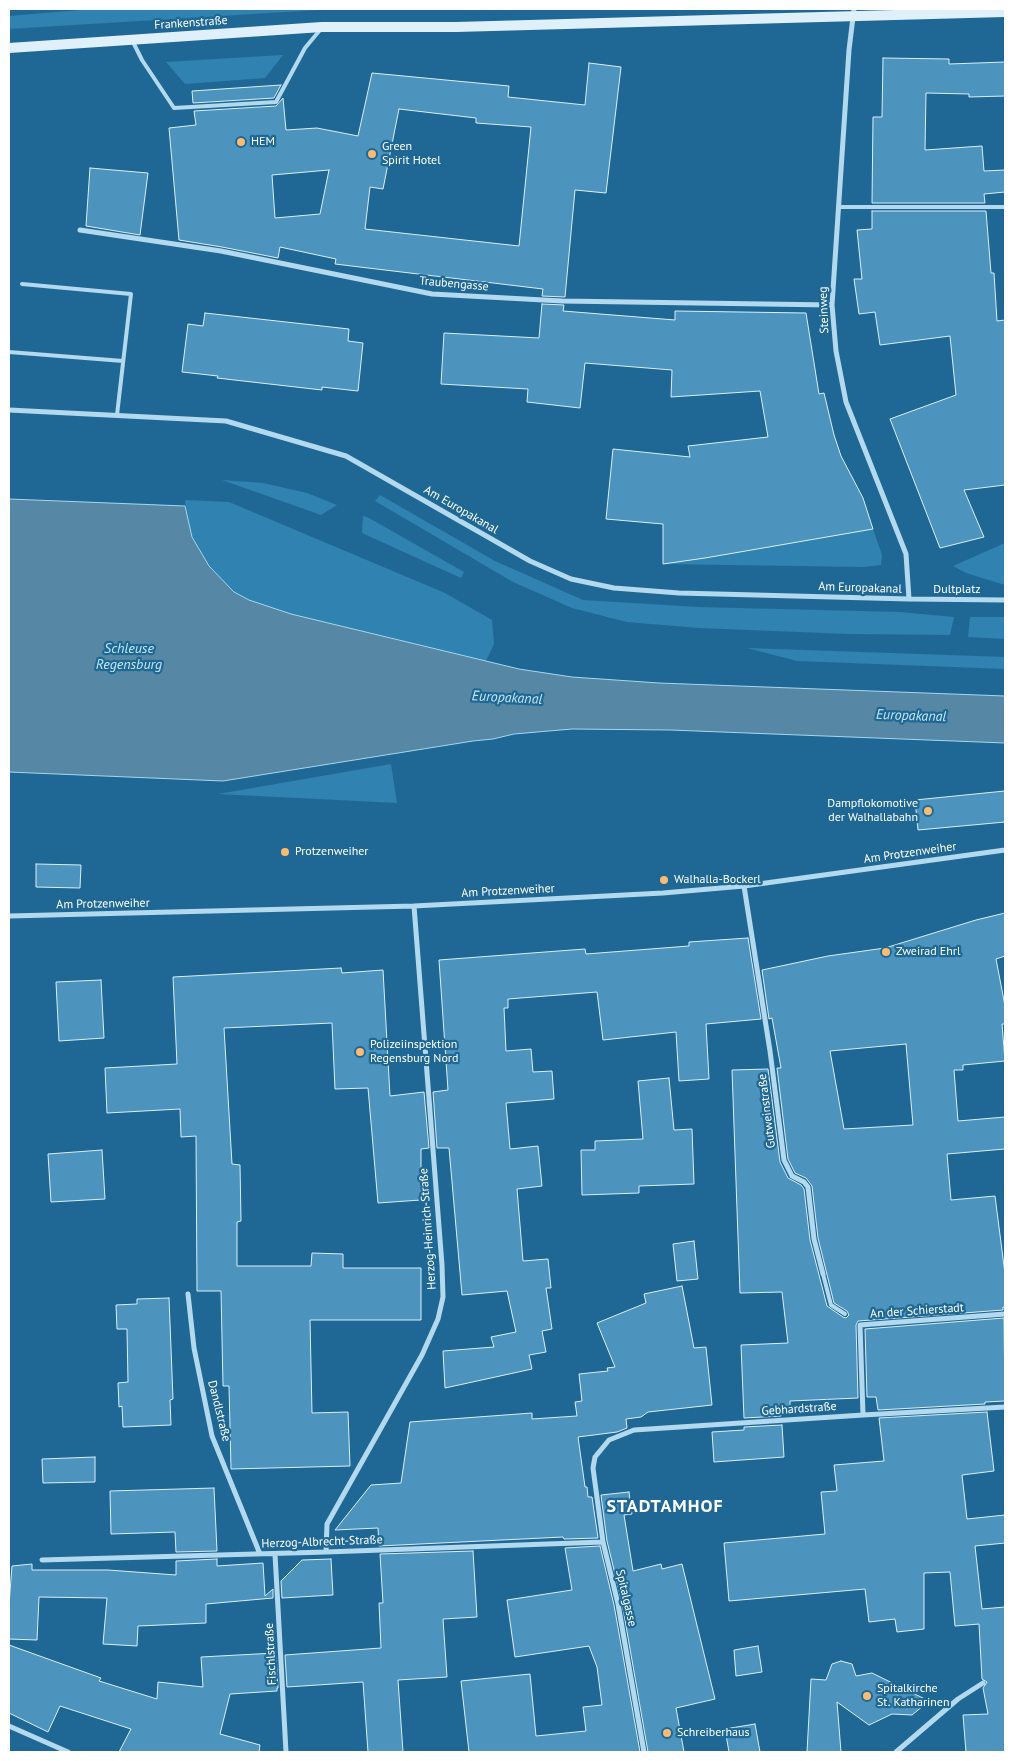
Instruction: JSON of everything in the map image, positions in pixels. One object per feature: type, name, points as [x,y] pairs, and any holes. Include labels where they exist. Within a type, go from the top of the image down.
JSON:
[{"type":"main road","name":"Frankenstraße","points":[[9,48],[322,27],[456,27],[853,12],[1005,12]]},
{"type":"street","name":"Steinweg","points":[[853,12],[832,305],[836,351],[846,402],[906,554],[909,599]]},
{"type":"street","name":"Traubengasse","points":[[80,230],[222,251],[432,294],[562,302],[832,305]]},
{"type":"street","name":"Am Europakanal","points":[[9,410],[226,421],[346,456],[530,561],[571,579],[614,588],[679,593],[909,599]]},
{"type":"street","name":"Dultplatz","points":[[909,599],[1005,600]]},
{"type":"street","name":"Am Protzenweiher","points":[[9,916],[414,906],[663,893],[744,886],[1005,850]]},
{"type":"street","name":"Gutweinstraße","points":[[744,886],[770,1051],[784,1160],[792,1176],[804,1182],[808,1187],[814,1239],[823,1274]]},
{"type":"street","name":"Herzog-Heinrich-Straße","points":[[326,1552],[327,1524],[422,1355],[438,1319],[442,1297],[442,1265],[414,906]]},
{"type":"street","name":"Dandlstraße","points":[[188,1294],[194,1348],[212,1436],[260,1554]]},
{"type":"street","name":"An der Schierstadt","points":[[863,1415],[858,1324],[1005,1314]]},
{"type":"street","name":"Gebhardstraße","points":[[600,1449],[609,1440],[634,1430],[1005,1407]]},
{"type":"street","name":"Spitalgasse","points":[[600,1449],[595,1457],[593,1468],[603,1542],[618,1604],[644,1752]]},
{"type":"street","name":"Herzog-Albrecht-Straße","points":[[42,1560],[603,1542]]},
{"type":"street","name":"Fischlstraße","points":[[275,1554],[286,1752]]},
{"type":"street","points":[[896,1752],[958,1698],[983,1683]]},
{"type":"street","points":[[9,1726],[68,1752]]},
{"type":"lane","points":[[132,40],[142,60],[174,108],[266,103],[276,102],[305,48],[322,27]]},
{"type":"lane","points":[[839,207],[1005,207]]},
{"type":"lane","points":[[22,284],[131,294],[117,415]]},
{"type":"lane","points":[[9,352],[123,362]]},
{"type":"lane","name":"Gutweinstraße","points":[[823,1274],[831,1305],[845,1314]]},
{"type":"shaded area","points":[[92,9],[334,9],[9,29],[9,16]]},
{"type":"shaded area","points":[[283,55],[265,78],[185,84],[166,62]]},
{"type":"shaded area","points":[[222,480],[263,483],[307,493],[337,505],[321,515]]},
{"type":"shaded area","points":[[380,495],[495,561],[583,600],[698,607],[900,612],[954,617],[950,635],[848,634],[699,628],[627,622],[572,608],[513,582],[375,501]]},
{"type":"shaded area","points":[[185,500],[229,502],[445,593],[492,620],[494,644],[486,661],[291,614],[249,600],[234,592],[209,566],[192,537],[186,515]]},
{"type":"shaded area","points":[[363,516],[464,572],[461,578],[362,533]]},
{"type":"shaded area","points":[[873,529],[882,555],[881,565],[863,567],[663,564]]},
{"type":"shaded area","points":[[1005,543],[1005,585],[966,573],[953,566]]},
{"type":"shaded area","points":[[970,617],[1005,617],[1005,639],[968,637]]},
{"type":"shaded area","points":[[747,648],[1005,657],[1005,669],[797,661]]},
{"type":"shaded area","points":[[391,764],[397,803],[218,794]]},
{"type":"water","name":"Schleuse Regensburg","points":[[9,499],[185,506],[192,537],[209,566],[234,592],[249,600],[291,614],[519,669],[572,677],[659,683],[1005,696],[1005,743],[670,730],[572,729],[514,734],[493,739],[223,781],[9,772]]},
{"type":"building","points":[[883,58],[949,59],[949,64],[1005,62],[1005,96],[969,97],[969,94],[926,93],[925,150],[982,146],[984,171],[1005,170],[1005,192],[984,194],[985,203],[872,203],[873,117],[882,117]]},
{"type":"building","points":[[589,63],[621,67],[606,193],[575,190],[565,297],[542,296],[543,289],[335,264],[336,259],[280,247],[278,258],[179,240],[169,128],[196,125],[194,111],[276,106],[283,98],[286,130],[317,128],[358,136],[372,73],[509,86],[508,97],[585,105]],"holes":[[[399,109],[476,118],[476,123],[531,127],[519,246],[365,229],[370,187],[383,189]],[[329,170],[320,214],[275,218],[272,175]]]},
{"type":"building","points":[[281,85],[274,98],[193,103],[192,91]]},
{"type":"building","points":[[90,168],[148,173],[140,235],[86,226]]},
{"type":"building","points":[[872,211],[986,211],[991,273],[994,273],[997,321],[1005,320],[1005,485],[964,490],[984,537],[940,548],[890,419],[956,395],[950,336],[880,345],[875,312],[859,314],[854,279],[862,279],[857,230],[872,229]]},
{"type":"building","points":[[542,304],[564,305],[563,311],[675,320],[675,311],[806,313],[819,394],[824,393],[841,456],[863,498],[873,529],[663,564],[663,524],[606,519],[613,449],[690,457],[688,446],[768,437],[760,391],[671,397],[672,370],[585,363],[580,408],[527,402],[528,389],[441,384],[444,333],[539,338]]},
{"type":"building","points":[[205,313],[349,329],[348,341],[363,343],[358,391],[322,387],[322,390],[182,372],[188,324],[203,326]]},
{"type":"building","points":[[1005,791],[1005,822],[918,830],[915,800]]},
{"type":"building","points":[[36,864],[81,865],[80,888],[36,887]]},
{"type":"building","points":[[1005,913],[1005,956],[996,959],[1005,1006],[1005,1024],[1002,1024],[1005,1061],[963,1065],[963,1070],[954,1070],[958,1121],[1005,1117],[1005,1149],[947,1154],[951,1200],[995,1196],[1005,1274],[1005,1307],[1003,1307],[1003,1310],[858,1321],[856,1325],[858,1398],[790,1401],[790,1406],[780,1406],[781,1416],[744,1418],[741,1345],[788,1343],[782,1292],[740,1293],[732,1070],[768,1069],[780,1162],[788,1178],[801,1185],[804,1189],[810,1240],[827,1306],[843,1317],[846,1318],[849,1315],[847,1311],[834,1303],[818,1238],[812,1186],[806,1178],[795,1173],[788,1159],[777,1068],[781,1068],[772,1018],[769,1019],[762,970],[828,956],[885,948]],"holes":[[[906,1044],[913,1125],[844,1129],[830,1051]]]},
{"type":"building","points":[[748,938],[761,1019],[706,1024],[709,1079],[679,1081],[676,1032],[603,1040],[597,992],[508,999],[508,1008],[504,1008],[506,1051],[531,1049],[533,1072],[552,1071],[554,1099],[506,1103],[510,1149],[538,1146],[542,1186],[517,1189],[523,1261],[548,1259],[551,1288],[546,1288],[552,1329],[542,1331],[546,1352],[529,1355],[532,1369],[445,1388],[443,1351],[494,1347],[491,1337],[516,1332],[507,1291],[462,1295],[449,1148],[437,1148],[433,1092],[448,1090],[439,960],[585,949],[586,954],[689,946],[689,942]]},
{"type":"building","points":[[341,968],[342,973],[383,970],[390,1096],[424,1092],[429,1148],[421,1149],[421,1200],[378,1203],[368,1088],[335,1089],[332,1023],[224,1028],[232,1164],[240,1165],[241,1221],[237,1222],[237,1266],[311,1266],[312,1253],[343,1254],[343,1268],[421,1268],[421,1320],[310,1320],[312,1413],[348,1412],[350,1466],[231,1469],[229,1386],[223,1386],[221,1291],[197,1291],[196,1136],[181,1137],[180,1109],[107,1113],[105,1068],[177,1064],[173,977]]},
{"type":"building","points":[[101,980],[104,1038],[59,1041],[56,982]]},
{"type":"building","points":[[669,1078],[674,1130],[692,1129],[694,1184],[639,1186],[639,1193],[582,1195],[581,1150],[595,1150],[595,1141],[643,1139],[638,1081]]},
{"type":"building","points":[[102,1150],[105,1199],[51,1202],[48,1154]]},
{"type":"building","points":[[694,1241],[698,1279],[677,1281],[673,1244]]},
{"type":"building","points":[[682,1286],[694,1348],[706,1347],[712,1405],[648,1412],[641,1417],[626,1419],[627,1428],[617,1432],[578,1437],[585,1487],[587,1487],[588,1497],[592,1497],[598,1538],[564,1539],[563,1537],[379,1546],[378,1528],[335,1530],[371,1485],[401,1483],[410,1422],[532,1413],[532,1419],[577,1416],[575,1402],[582,1401],[579,1374],[608,1371],[607,1368],[615,1367],[597,1323],[646,1303],[644,1294]]},
{"type":"building","points":[[169,1298],[173,1399],[170,1400],[171,1425],[123,1427],[122,1406],[119,1407],[118,1383],[128,1382],[127,1329],[117,1329],[116,1305],[137,1304],[137,1299]]},
{"type":"building","points":[[1004,1318],[1005,1401],[985,1402],[985,1404],[878,1410],[876,1397],[867,1397],[865,1329]]},
{"type":"building","points":[[987,1412],[994,1471],[962,1475],[967,1519],[1005,1515],[1005,1543],[975,1546],[982,1609],[1005,1607],[1005,1752],[966,1752],[963,1715],[988,1714],[983,1688],[987,1682],[982,1679],[979,1624],[955,1626],[950,1572],[924,1573],[924,1629],[897,1632],[895,1619],[869,1622],[865,1589],[729,1601],[724,1543],[825,1534],[821,1492],[837,1491],[834,1465],[884,1461],[879,1418]]},
{"type":"building","points":[[782,1425],[784,1457],[714,1462],[712,1432],[744,1430],[744,1427]]},
{"type":"building","points":[[95,1457],[95,1482],[43,1483],[42,1459]]},
{"type":"building","points":[[214,1488],[217,1551],[176,1552],[175,1532],[111,1534],[110,1491]]},
{"type":"building","points":[[629,1492],[632,1514],[624,1515],[633,1571],[661,1564],[662,1569],[682,1564],[715,1699],[676,1708],[684,1752],[648,1752],[622,1603],[607,1541],[601,1495]]},
{"type":"building","points":[[600,1546],[614,1605],[640,1752],[469,1752],[461,1681],[530,1674],[536,1736],[586,1731],[583,1707],[602,1705],[597,1667],[589,1646],[515,1657],[507,1600],[572,1590],[565,1548]]},
{"type":"building","points":[[473,1551],[477,1617],[443,1619],[447,1677],[398,1680],[403,1752],[368,1752],[363,1682],[287,1687],[285,1655],[381,1648],[379,1603],[383,1603],[380,1554]]},
{"type":"building","points":[[217,1559],[217,1566],[263,1563],[265,1596],[273,1589],[273,1598],[206,1604],[206,1623],[138,1626],[137,1646],[103,1644],[107,1598],[39,1597],[37,1640],[9,1639],[12,1566],[32,1564],[32,1570],[108,1570],[176,1575],[176,1561]]},
{"type":"building","points":[[331,1559],[333,1595],[282,1598],[281,1581],[302,1560]]},
{"type":"building","points":[[9,1645],[101,1678],[99,1681],[157,1699],[158,1682],[203,1687],[201,1657],[275,1653],[278,1688],[277,1691],[230,1694],[220,1734],[260,1745],[259,1752],[119,1752],[131,1729],[60,1706],[48,1732],[9,1713]]},
{"type":"building","points":[[758,1646],[762,1672],[736,1676],[734,1650]]},
{"type":"building","name":"Spitalkirche St. Katharinen","points":[[841,1661],[852,1664],[856,1676],[872,1673],[929,1701],[912,1715],[892,1714],[869,1725],[837,1702],[841,1752],[807,1752],[811,1679],[826,1680],[832,1664]]},
{"type":"building","points":[[755,1724],[760,1752],[729,1752],[725,1729]]},
{"type":"place","name":"HEM","points":[[241,142]]},
{"type":"place","name":"Green Spirit Hotel","points":[[372,154]]},
{"type":"place","name":"Dampflokomotive der Walhallabahn","points":[[928,811]]},
{"type":"place","name":"Protzenweiher","points":[[285,852]]},
{"type":"place","name":"Walhalla-Bockerl","points":[[664,880]]},
{"type":"place","name":"Zweirad Ehrl","points":[[886,952]]},
{"type":"place","name":"Polizeiinspektion Regensburg Nord","points":[[360,1052]]},
{"type":"place","name":"Spitalkirche St. Katharinen","points":[[867,1696]]},
{"type":"place","name":"Schreiberhaus","points":[[667,1733]]},
{"type":"district","name":"STADTAMHOF","points":[[665,1507]]},
{"type":"water label","name":"Europakanal","points":[[507,698]]},
{"type":"water label","name":"Europakanal","points":[[911,716]]}]
